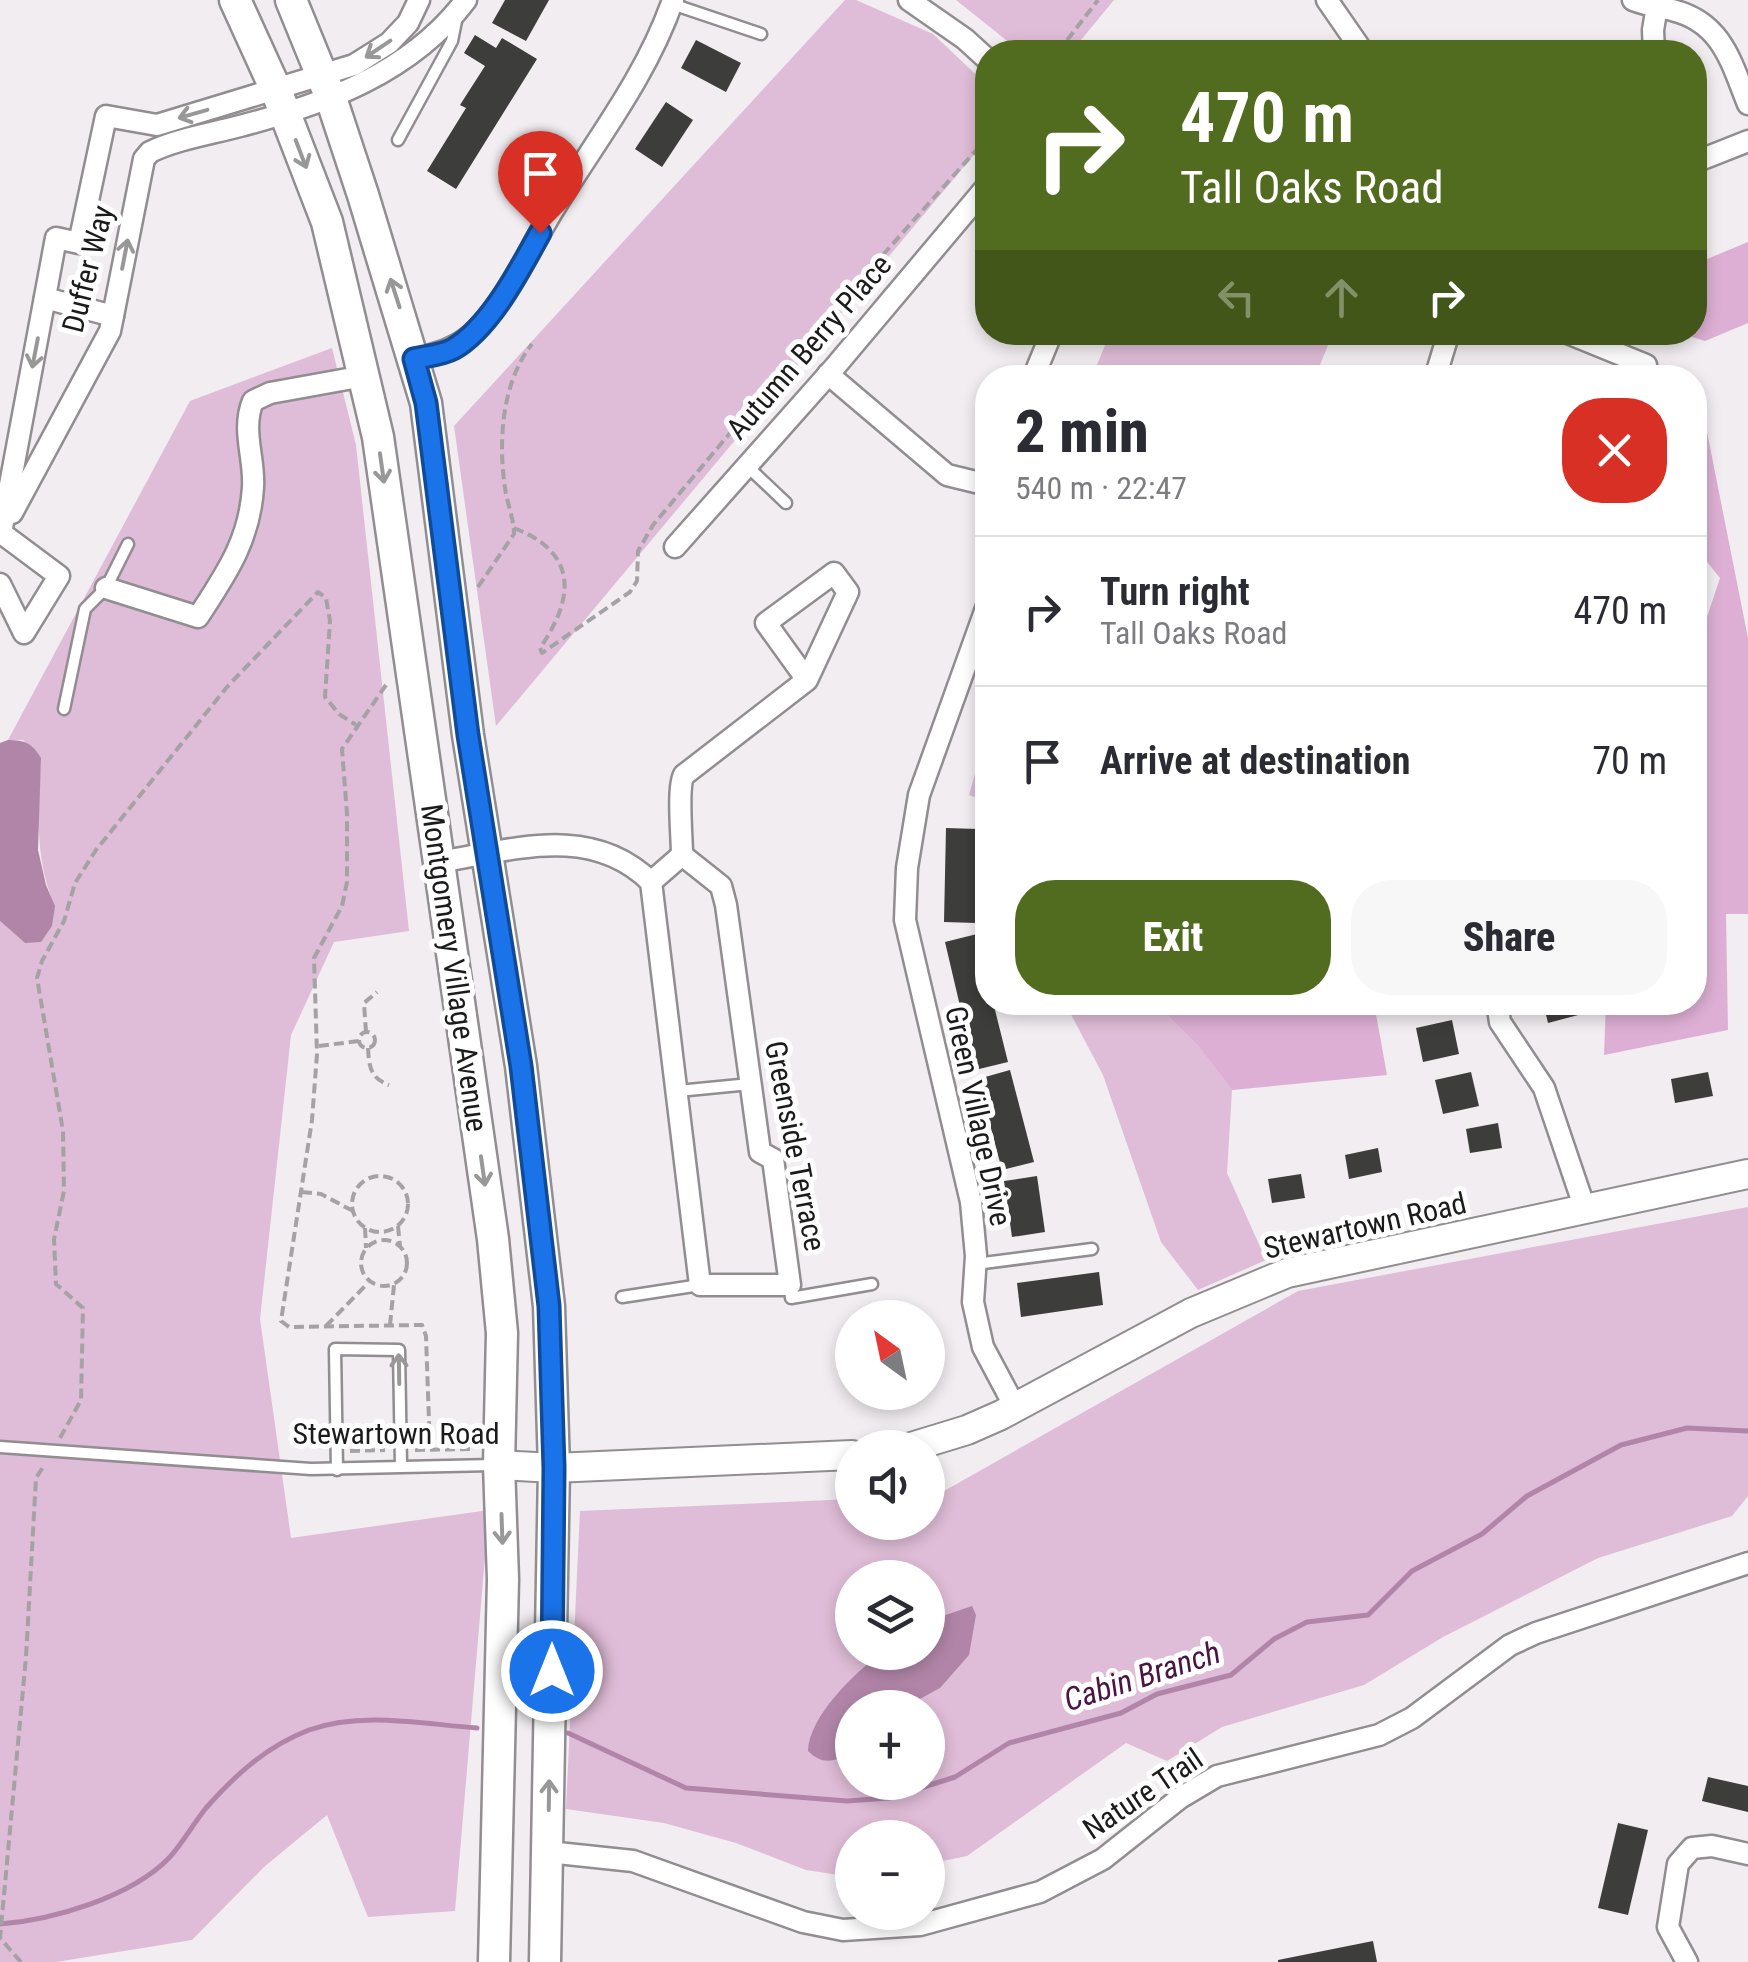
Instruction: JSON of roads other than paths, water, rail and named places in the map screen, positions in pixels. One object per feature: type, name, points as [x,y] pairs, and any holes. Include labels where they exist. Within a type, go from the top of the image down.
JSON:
[{"type":"main road","name":"Montgomery Village Avenue","points":[[235,0],[327,222],[364,376],[380,457],[496,1276],[502,1333],[491,1454],[503,1579],[494,1962]]},
{"type":"main road","name":"Montgomery Village Avenue","points":[[291,0],[325,86],[426,403],[468,735],[521,1066],[549,1306],[554,1468],[545,1962]]},
{"type":"street","name":"Duffer Way","points":[[325,86],[389,43],[408,24],[419,0]]},
{"type":"street","points":[[908,0],[975,50]]},
{"type":"street","points":[[1328,0],[1355,40]]},
{"type":"street","points":[[1633,0],[1657,4],[1690,18],[1724,43],[1748,104]]},
{"type":"street","points":[[414,359],[452,350],[473,333],[513,282],[554,209],[630,92],[672,2]]},
{"type":"street","points":[[1655,40],[1657,4]]},
{"type":"street","name":"Duffer Way","points":[[1,532],[110,331],[144,159],[161,147],[325,86],[370,82],[430,37],[462,6]]},
{"type":"street","points":[[408,24],[430,37]]},
{"type":"street","name":"Duffer Way","points":[[1,532],[56,238],[79,243],[106,116],[157,125],[280,102]]},
{"type":"street","points":[[1707,157],[1748,141]]},
{"type":"street","name":"Autumn Berry Place","points":[[674,547],[975,200]]},
{"type":"street","points":[[45,298],[113,316]]},
{"type":"street","points":[[1597,345],[1646,365]]},
{"type":"street","points":[[828,374],[946,475],[975,482]]},
{"type":"street","points":[[106,588],[198,617],[236,558],[244,536],[254,484],[247,424],[253,401],[270,393],[364,376]]},
{"type":"street","points":[[0,584],[24,633],[59,576],[1,532]]},
{"type":"street","points":[[651,882],[682,854],[679,784],[684,775],[808,680],[848,592],[834,573],[766,623],[808,680]]},
{"type":"street","name":"Green Village Drive","points":[[975,640],[920,795],[907,868],[905,920],[972,1202],[973,1302],[983,1348],[1016,1407]]},
{"type":"street","points":[[438,862],[575,844],[599,848],[635,866],[651,882],[700,1285]]},
{"type":"street","name":"Greenside Terrace","points":[[682,854],[721,886],[726,905],[760,1152],[772,1159],[790,1285],[700,1285]]},
{"type":"street","points":[[1499,1015],[1544,1088],[1585,1208]]},
{"type":"street","name":"Stewartown Road","points":[[945,1437],[1016,1407],[1191,1313],[1287,1273],[1748,1174]]},
{"type":"street","name":"Stewartown Road","points":[[491,1454],[554,1468],[835,1456]]},
{"type":"street","name":"Nature Trail","points":[[548,1852],[633,1860],[803,1922],[843,1930],[920,1925],[1040,1892],[1103,1858],[1180,1798],[1217,1776],[1379,1735],[1412,1718],[1510,1645],[1536,1633],[1748,1563]]},
{"type":"street","points":[[1688,1962],[1668,1926],[1678,1864],[1692,1848],[1712,1846],[1748,1854]]},
{"type":"lane","points":[[672,2],[760,34]]},
{"type":"lane","points":[[398,140],[452,41],[462,6]]},
{"type":"lane","points":[[747,466],[786,504]]},
{"type":"lane","points":[[64,709],[85,609],[106,588],[128,544]]},
{"type":"lane","points":[[678,1091],[750,1084]]},
{"type":"lane","points":[[975,1264],[1092,1249]]},
{"type":"lane","points":[[790,1285],[791,1298],[872,1284]]},
{"type":"lane","points":[[622,1297],[700,1285]]},
{"type":"lane","points":[[337,1470],[335,1349],[399,1350],[401,1466]]},
{"type":"lane","name":"Stewartown Road","points":[[0,1446],[337,1470],[491,1454]]},
{"type":"waterway","name":"Cabin Branch","points":[[568,1733],[686,1788],[847,1801],[889,1798],[955,1777],[1009,1743],[1121,1713],[1157,1694],[1231,1675],[1274,1639],[1307,1622],[1368,1615],[1412,1571],[1482,1534],[1527,1496],[1621,1445],[1687,1428],[1748,1431]]},
{"type":"waterway","name":"Cabin Branch","points":[[0,1924],[67,1912],[134,1884],[169,1858],[206,1808],[240,1773],[279,1744],[309,1730],[371,1720],[477,1728]]}]
